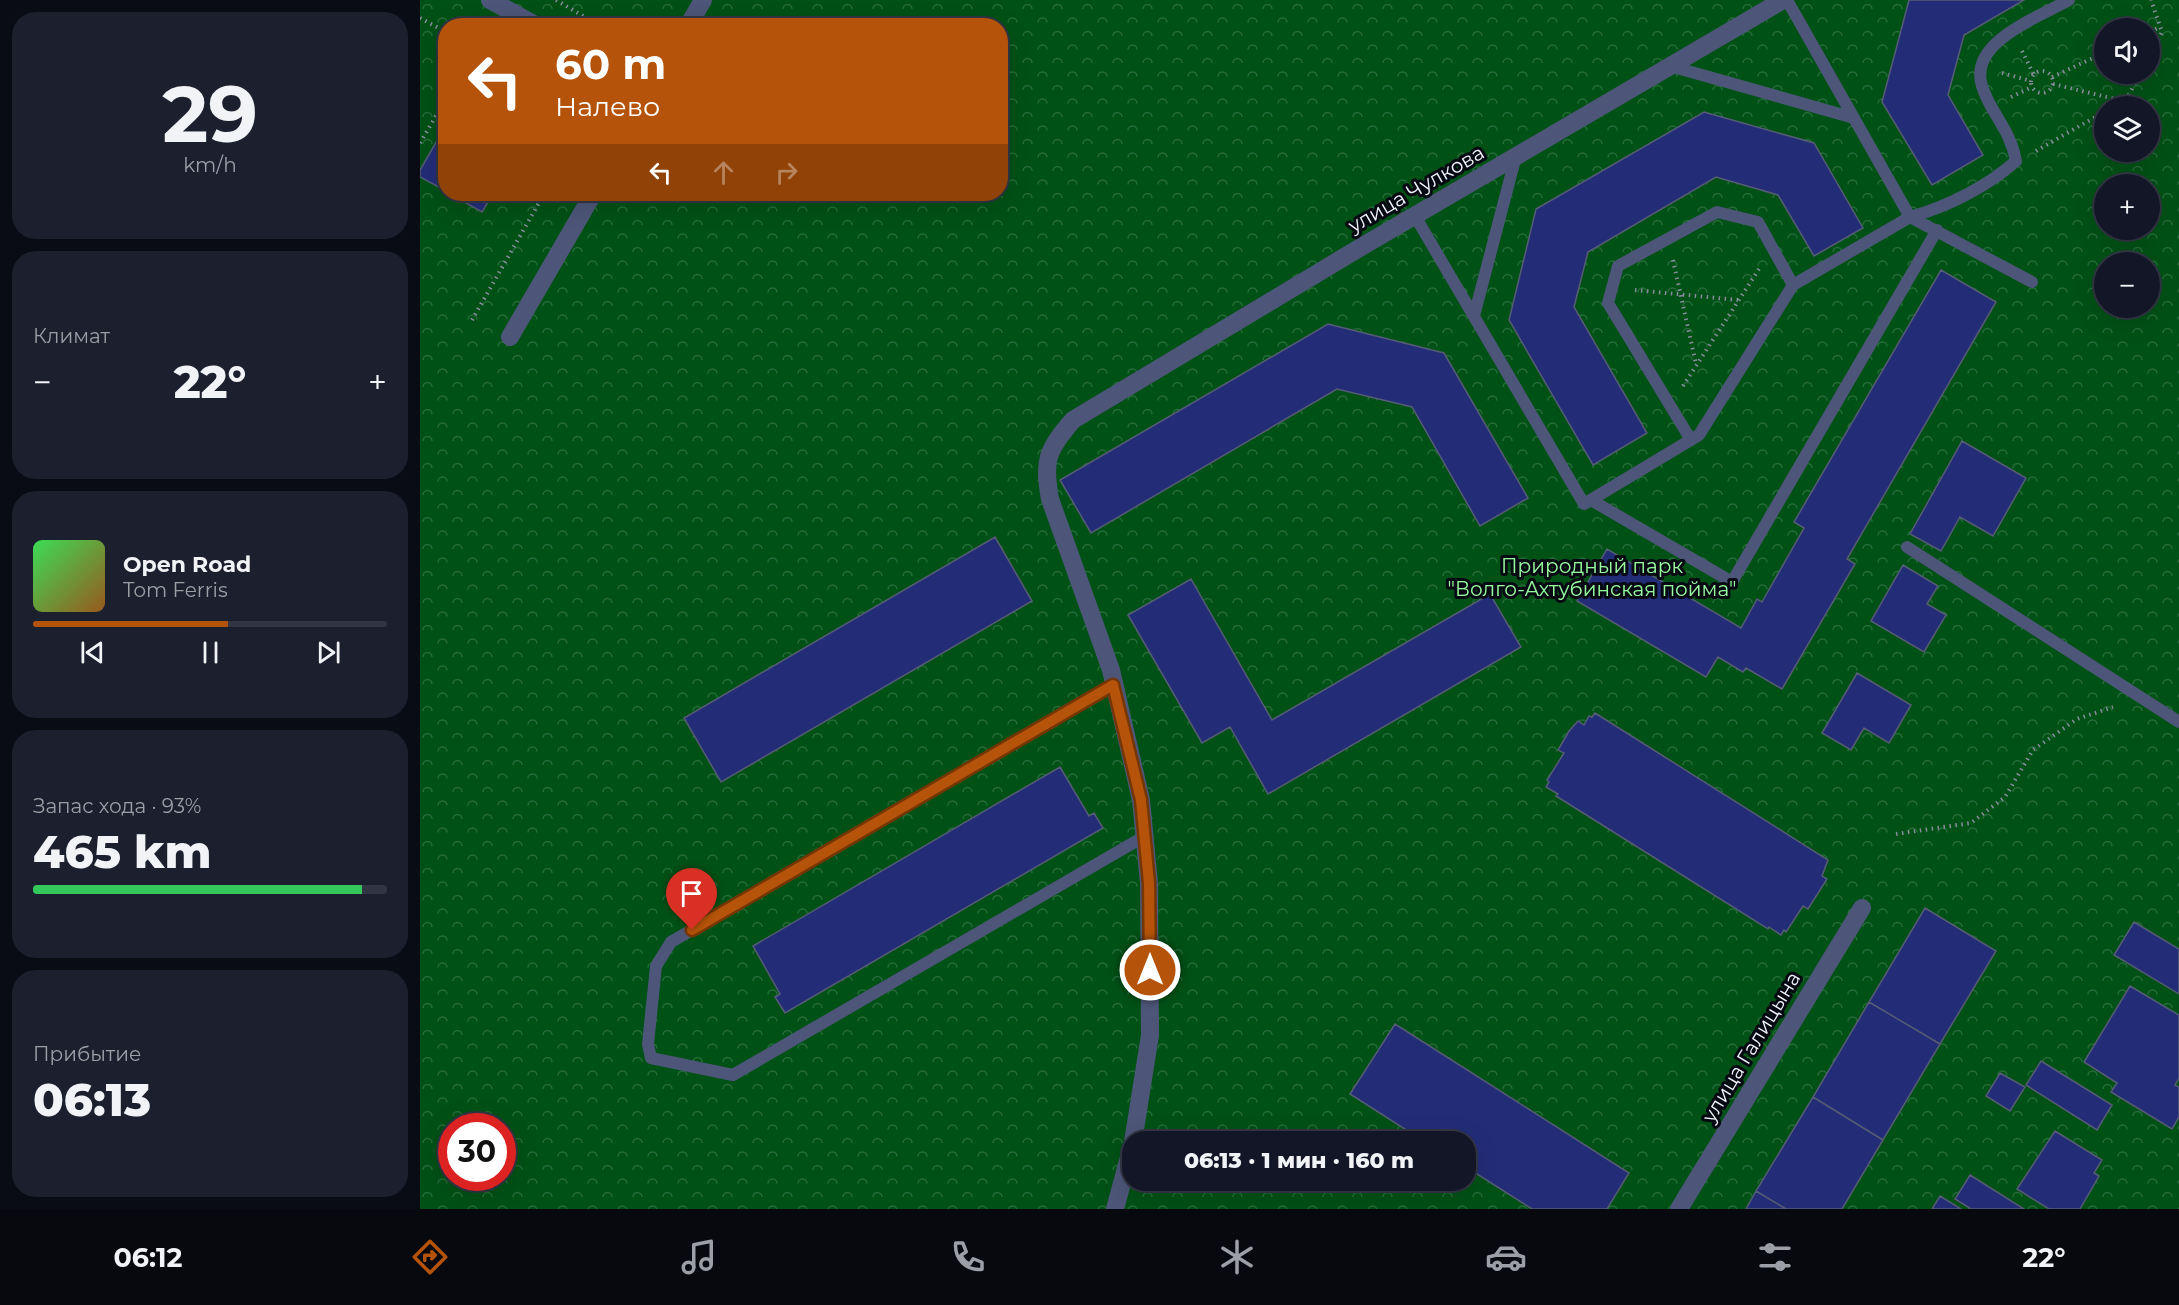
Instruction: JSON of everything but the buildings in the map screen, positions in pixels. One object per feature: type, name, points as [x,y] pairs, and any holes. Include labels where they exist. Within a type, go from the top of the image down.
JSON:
[{"type":"street","points":[[490,0],[523,18]]},
{"type":"street","points":[[693,18],[703,0]]},
{"type":"street","name":"улица Чулкова","points":[[1135,1131],[1150,1035],[1149,883],[1141,800],[1111,670],[1050,500],[1045,471],[1054,443],[1073,420],[1414,216],[1785,0]]},
{"type":"street","points":[[510,337],[588,201]]},
{"type":"street","name":"улица Галицына","points":[[1679,1209],[1862,908]]},
{"type":"street","name":"улица Чулкова","points":[[1115,1209],[1122,1184]]},
{"type":"lane","points":[[1785,0],[1910,217],[2032,282]]},
{"type":"lane","points":[[1414,216],[1584,504],[1699,435],[1793,285],[1910,217],[1933,211],[2004,172],[2016,161],[2013,141],[1982,86],[1981,62],[1996,41],[2069,0]]},
{"type":"lane","points":[[1670,66],[1854,118]]},
{"type":"lane","points":[[1474,316],[1516,156]]},
{"type":"lane","points":[[1691,440],[1608,303],[1618,266],[1717,212],[1758,222],[1793,285]]},
{"type":"lane","points":[[1591,500],[1731,582],[1937,230]]},
{"type":"lane","points":[[1907,548],[2179,722]]},
{"type":"lane","points":[[1113,685],[672,942],[656,966],[648,1044],[651,1058],[733,1075],[1145,836]]},
{"type":"path","points":[[556,0],[586,18]]},
{"type":"path","points":[[2151,0],[2157,18]]},
{"type":"path","points":[[420,18],[438,28]]},
{"type":"path","points":[[2160,27],[2162,32],[2160,36]]},
{"type":"path","points":[[2052,77],[2094,58]]},
{"type":"path","points":[[1981,68],[2031,81]]},
{"type":"path","points":[[2031,81],[2040,71],[2052,77]]},
{"type":"path","points":[[2031,81],[2032,87],[2044,93],[2050,90],[2053,84],[2052,77]]},
{"type":"path","points":[[2053,84],[2103,96]]},
{"type":"path","points":[[420,143],[438,113]]},
{"type":"path","points":[[2012,165],[2094,118]]},
{"type":"path","points":[[472,320],[540,201]]},
{"type":"path","points":[[1668,239],[1697,365]]},
{"type":"path","points":[[1671,406],[1772,248]]},
{"type":"path","points":[[1612,288],[1738,300]]},
{"type":"path","points":[[1896,834],[1971,823],[2006,797],[2033,750],[2077,719],[2118,705]]},
{"type":"green space","name":"Природный парк \"Волго-Ахтубинская пойма\"","points":[[420,0],[2179,0],[2179,1209],[420,1209]]},
{"type":"route","points":[[692,930],[1113,685],[1141,800],[1149,883],[1150,970]]}]
